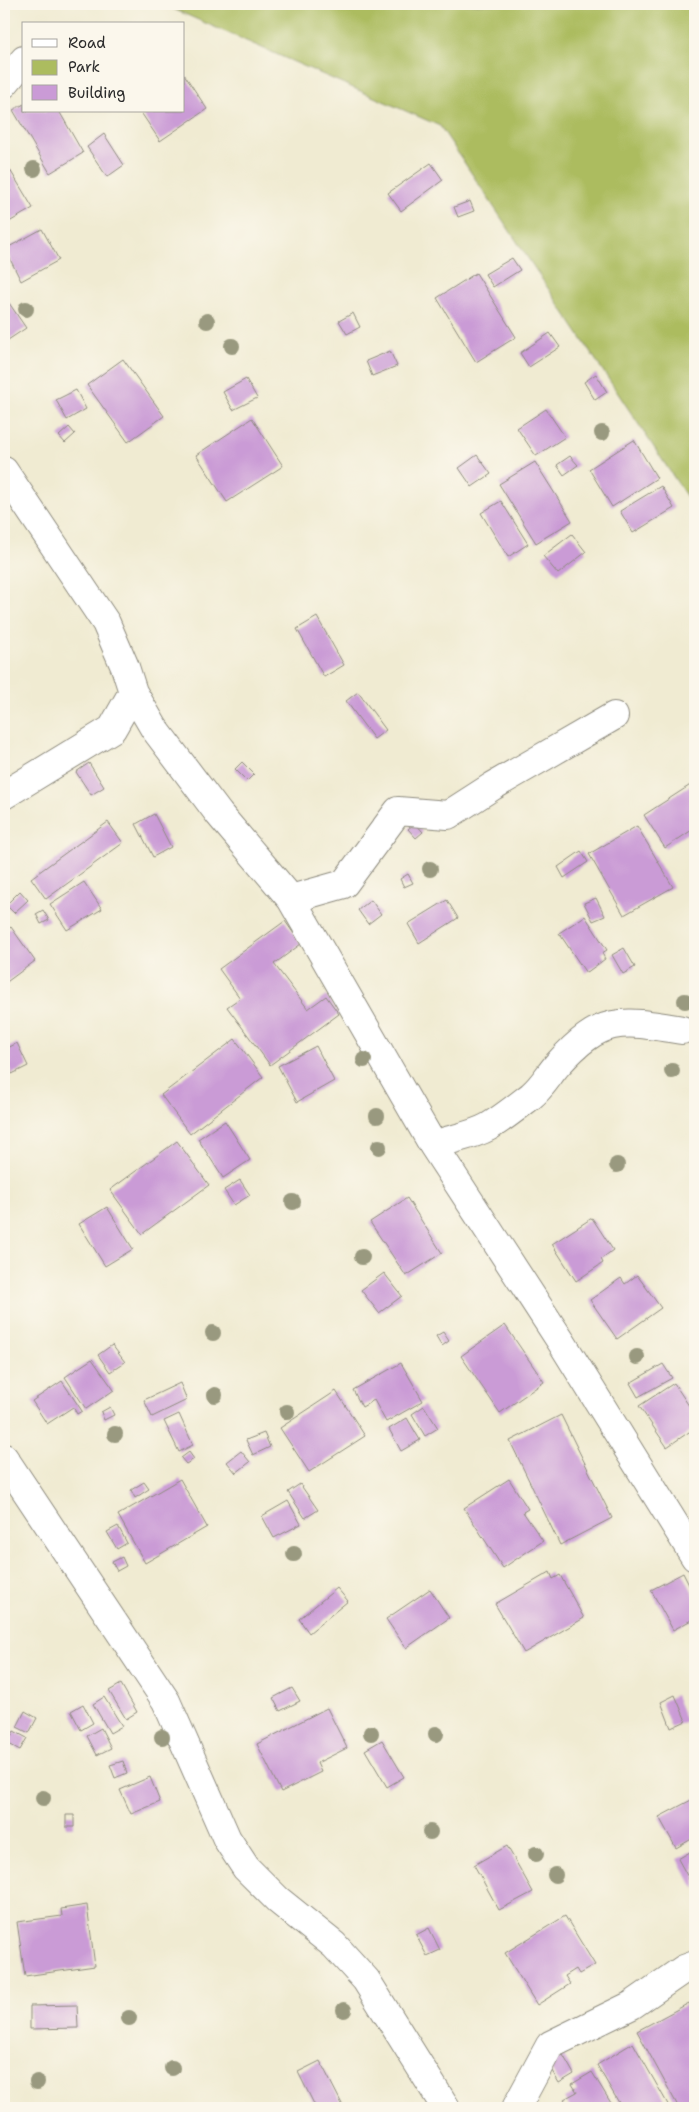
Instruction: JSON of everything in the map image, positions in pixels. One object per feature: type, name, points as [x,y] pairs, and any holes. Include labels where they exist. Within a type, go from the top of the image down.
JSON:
[{"type":"street","points":[[4,84],[22,62]]},
{"type":"street","points":[[4,472],[106,623],[125,667],[133,692],[149,721],[178,762],[291,899],[433,1144],[562,1343],[695,1557]]},
{"type":"street","points":[[4,795],[112,729],[133,692]]},
{"type":"street","points":[[291,899],[344,884],[398,811],[448,816],[493,786],[614,716]]},
{"type":"street","points":[[433,1144],[487,1128],[531,1096],[545,1083],[556,1066],[575,1045],[595,1031],[617,1023],[636,1022],[682,1030]]},
{"type":"street","points":[[4,1458],[166,1701],[227,1839],[242,1861],[278,1900],[334,1945],[366,1980],[446,2108]]},
{"type":"street","points":[[516,2108],[550,2045],[632,2005],[684,1970],[695,1965]]},
{"type":"green space","points":[[162,4],[695,4],[695,509],[440,126]]},
{"type":"building","points":[[185,76],[207,109],[160,141],[141,112],[185,112]]},
{"type":"building","points":[[22,105],[22,112],[60,112],[83,153],[50,173],[13,110]]},
{"type":"building","points":[[104,134],[124,165],[107,177],[87,147]]},
{"type":"building","points":[[431,163],[443,180],[401,211],[388,193]]},
{"type":"building","points":[[7,165],[33,208],[4,225],[4,167]]},
{"type":"building","points":[[470,201],[474,211],[458,217],[454,207]]},
{"type":"building","points":[[42,229],[59,260],[21,281],[5,249]]},
{"type":"building","points":[[512,258],[520,270],[493,287],[485,274]]},
{"type":"building","points":[[476,273],[516,337],[476,362],[437,298]]},
{"type":"building","points":[[9,303],[26,328],[8,340],[4,334],[4,307]]},
{"type":"building","points":[[353,313],[360,327],[347,334],[339,321]]},
{"type":"building","points":[[550,333],[560,347],[529,367],[520,353]]},
{"type":"building","points":[[390,351],[397,366],[372,376],[366,361]]},
{"type":"building","points":[[123,359],[164,416],[128,442],[87,385]]},
{"type":"building","points":[[596,374],[607,392],[595,400],[584,382]]},
{"type":"building","points":[[246,379],[257,398],[233,410],[223,392]]},
{"type":"building","points":[[76,390],[86,409],[67,420],[56,400]]},
{"type":"building","points":[[546,409],[565,437],[536,456],[517,428]]},
{"type":"building","points":[[252,418],[283,466],[227,502],[196,455]]},
{"type":"building","points":[[69,427],[75,434],[65,443],[59,436]]},
{"type":"building","points":[[634,440],[657,478],[612,507],[589,469]]},
{"type":"building","points":[[477,455],[491,474],[472,487],[459,468]]},
{"type":"building","points":[[570,456],[578,465],[564,475],[557,465]]},
{"type":"building","points":[[535,462],[572,521],[536,543],[499,484]]},
{"type":"building","points":[[661,486],[674,508],[633,533],[620,511]]},
{"type":"building","points":[[501,501],[528,544],[508,557],[481,513]]},
{"type":"building","points":[[572,534],[586,552],[558,574],[543,556]]},
{"type":"building","points":[[317,617],[344,665],[324,677],[297,629]]},
{"type":"building","points":[[358,692],[386,730],[374,739],[346,701]]},
{"type":"building","points":[[242,762],[254,774],[247,781],[235,769]]},
{"type":"building","points":[[89,763],[104,787],[91,795],[76,772]]},
{"type":"building","points":[[695,782],[695,828],[665,848],[644,815]]},
{"type":"building","points":[[154,814],[171,847],[153,857],[136,824]]},
{"type":"building","points":[[108,822],[123,843],[46,899],[31,878]]},
{"type":"building","points":[[415,823],[423,832],[416,838],[408,829]]},
{"type":"building","points":[[637,826],[673,887],[624,915],[589,854]]},
{"type":"building","points":[[581,851],[588,862],[564,878],[558,867]]},
{"type":"building","points":[[408,874],[413,883],[404,887],[400,879]]},
{"type":"building","points":[[84,882],[102,909],[67,930],[50,904]]},
{"type":"building","points":[[20,891],[28,900],[14,913],[6,905]]},
{"type":"building","points":[[596,898],[605,916],[593,921],[584,903]]},
{"type":"building","points":[[371,900],[381,914],[368,924],[358,910]]},
{"type":"building","points":[[447,900],[458,918],[419,943],[408,924]]},
{"type":"building","points":[[43,910],[49,920],[41,924],[36,914]]},
{"type":"building","points":[[585,916],[607,950],[602,953],[605,959],[586,973],[559,933]]},
{"type":"building","points":[[285,921],[301,944],[274,964],[308,1009],[326,996],[339,1014],[270,1065],[227,1007],[240,998],[219,969]]},
{"type":"building","points":[[11,927],[35,961],[4,984],[4,932]]},
{"type":"building","points":[[624,948],[635,967],[623,974],[612,955]]},
{"type":"building","points":[[235,1039],[263,1077],[190,1134],[161,1095]]},
{"type":"building","points":[[17,1043],[28,1066],[12,1074],[4,1057],[4,1050]]},
{"type":"building","points":[[316,1046],[334,1081],[297,1102],[278,1066]]},
{"type":"building","points":[[225,1121],[250,1160],[223,1178],[198,1139]]},
{"type":"building","points":[[177,1141],[209,1185],[142,1234],[110,1190]]},
{"type":"building","points":[[240,1180],[250,1195],[234,1205],[224,1190]]},
{"type":"building","points":[[407,1198],[442,1253],[406,1276],[370,1222]]},
{"type":"building","points":[[107,1207],[133,1249],[105,1266],[79,1224]]},
{"type":"building","points":[[592,1218],[613,1250],[601,1259],[603,1263],[576,1281],[552,1244]]},
{"type":"building","points":[[384,1273],[402,1296],[379,1313],[361,1290]]},
{"type":"building","points":[[637,1275],[661,1308],[617,1339],[590,1300],[621,1278],[625,1284]]},
{"type":"building","points":[[505,1325],[544,1382],[500,1413],[461,1356]]},
{"type":"building","points":[[443,1332],[449,1341],[442,1346],[436,1336]]},
{"type":"building","points":[[112,1345],[125,1362],[110,1372],[98,1355]]},
{"type":"building","points":[[92,1359],[114,1390],[86,1409],[65,1377]]},
{"type":"building","points":[[401,1363],[423,1401],[386,1422],[374,1400],[362,1407],[353,1390]]},
{"type":"building","points":[[663,1364],[672,1378],[638,1397],[630,1383]]},
{"type":"building","points":[[62,1381],[82,1411],[77,1414],[73,1407],[47,1424],[32,1401]]},
{"type":"building","points":[[180,1383],[187,1400],[152,1417],[144,1400]]},
{"type":"building","points":[[674,1383],[695,1415],[695,1428],[667,1447],[639,1406]]},
{"type":"building","points":[[336,1391],[365,1436],[309,1472],[280,1428]]},
{"type":"building","points":[[424,1406],[438,1428],[425,1436],[412,1414]]},
{"type":"building","points":[[110,1407],[114,1415],[104,1420],[101,1412]]},
{"type":"building","points":[[179,1414],[193,1445],[179,1452],[164,1421]]},
{"type":"building","points":[[561,1415],[612,1518],[560,1545],[510,1441]]},
{"type":"building","points":[[407,1418],[420,1440],[401,1451],[389,1429]]},
{"type":"building","points":[[264,1433],[270,1447],[253,1455],[246,1440]]},
{"type":"building","points":[[241,1451],[250,1462],[236,1473],[227,1462]]},
{"type":"building","points":[[189,1452],[194,1459],[186,1464],[181,1458]]},
{"type":"building","points":[[180,1479],[207,1527],[145,1563],[118,1515]]},
{"type":"building","points":[[509,1479],[528,1509],[523,1512],[543,1541],[503,1568],[464,1508]]},
{"type":"building","points":[[144,1482],[149,1489],[135,1498],[131,1490]]},
{"type":"building","points":[[300,1484],[318,1510],[305,1518],[288,1492]]},
{"type":"building","points":[[288,1501],[301,1524],[274,1538],[262,1516]]},
{"type":"building","points":[[118,1526],[127,1543],[117,1549],[107,1532]]},
{"type":"building","points":[[122,1557],[126,1566],[117,1571],[112,1562]]},
{"type":"building","points":[[550,1572],[553,1579],[560,1575],[584,1618],[524,1653],[495,1604]]},
{"type":"building","points":[[683,1573],[695,1597],[695,1618],[673,1630],[651,1590]]},
{"type":"building","points":[[337,1588],[348,1601],[309,1633],[299,1619]]},
{"type":"building","points":[[430,1589],[449,1618],[406,1648],[386,1619]]},
{"type":"building","points":[[121,1684],[137,1712],[126,1719],[109,1691]]},
{"type":"building","points":[[292,1688],[300,1701],[280,1711],[273,1698]]},
{"type":"building","points":[[675,1695],[686,1721],[671,1728],[661,1702]]},
{"type":"building","points":[[104,1697],[122,1726],[110,1733],[93,1704]]},
{"type":"building","points":[[83,1704],[93,1723],[81,1730],[71,1711]]},
{"type":"building","points":[[327,1708],[347,1748],[317,1763],[321,1772],[281,1792],[257,1744]]},
{"type":"building","points":[[25,1711],[37,1718],[29,1733],[17,1727]]},
{"type":"building","points":[[101,1728],[111,1748],[97,1755],[87,1736]]},
{"type":"building","points":[[14,1731],[27,1738],[20,1750],[7,1743]]},
{"type":"building","points":[[382,1740],[404,1777],[387,1787],[365,1750]]},
{"type":"building","points":[[123,1761],[127,1773],[115,1778],[110,1765]]},
{"type":"building","points":[[150,1777],[160,1802],[131,1814],[120,1790]]},
{"type":"building","points":[[695,1798],[695,1837],[676,1848],[659,1817]]},
{"type":"building","points":[[66,1815],[74,1815],[74,1827],[66,1827]]},
{"type":"building","points":[[507,1846],[533,1892],[499,1910],[474,1865]]},
{"type":"building","points":[[695,1849],[695,1890],[678,1859]]},
{"type":"building","points":[[87,1905],[95,1966],[25,1976],[17,1922],[62,1916],[61,1909]]},
{"type":"building","points":[[565,1916],[595,1965],[579,1974],[576,1969],[565,1976],[570,1984],[537,2005],[505,1953]]},
{"type":"building","points":[[429,1928],[440,1950],[427,1956],[416,1935]]},
{"type":"building","points":[[689,2003],[695,2014],[695,2108],[679,2108],[637,2031]]},
{"type":"building","points":[[77,2005],[78,2028],[30,2029],[30,2006]]},
{"type":"building","points":[[633,2043],[670,2108],[622,2108],[597,2065]]},
{"type":"building","points":[[563,2055],[574,2074],[559,2083],[548,2064]]},
{"type":"building","points":[[320,2061],[344,2108],[316,2108],[298,2072]]},
{"type":"building","points":[[592,2072],[614,2108],[570,2108],[564,2099],[577,2092],[572,2084]]}]
